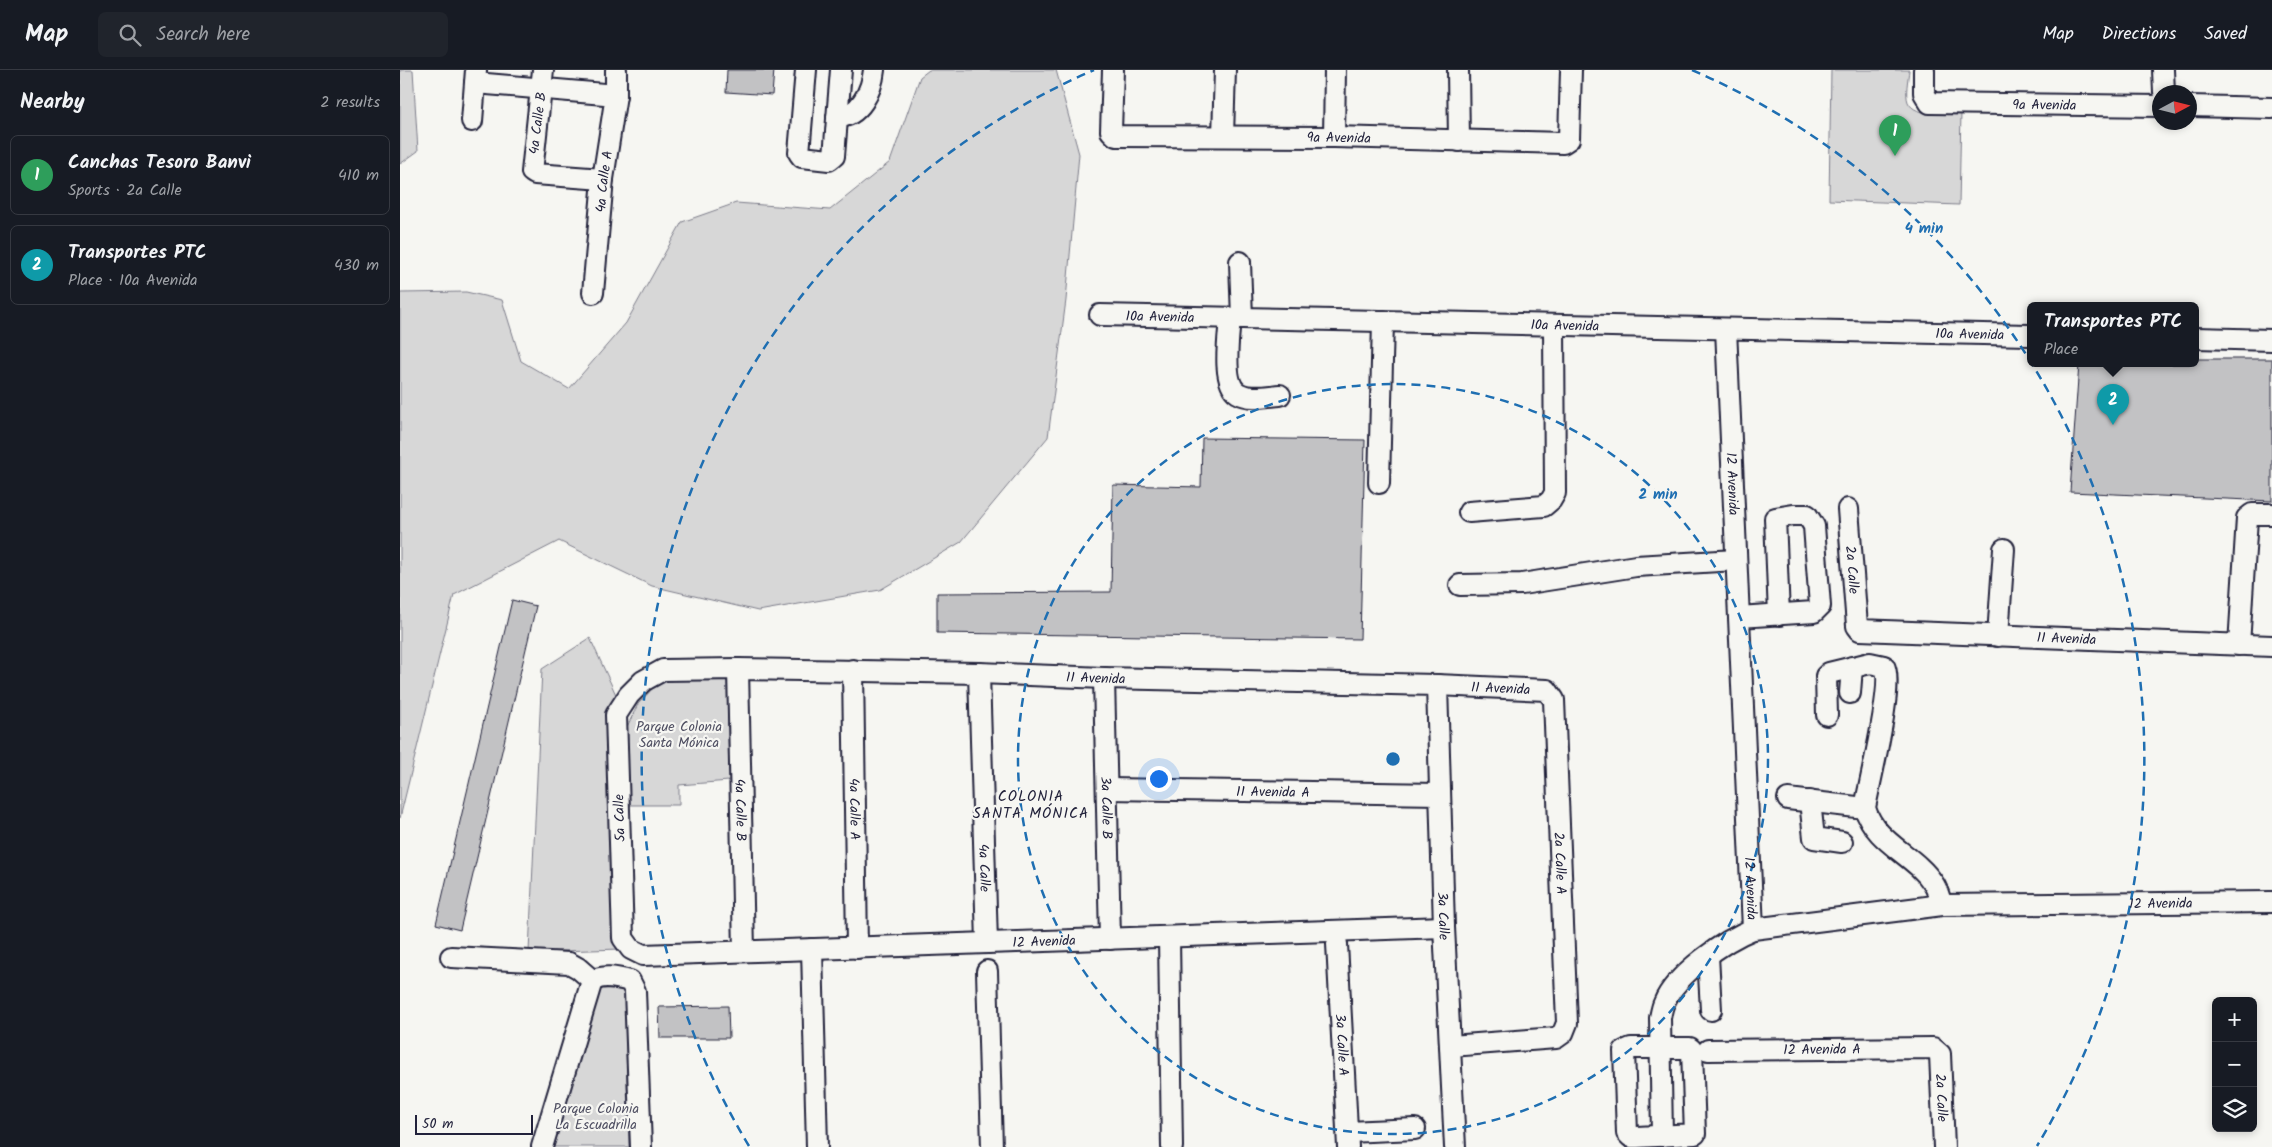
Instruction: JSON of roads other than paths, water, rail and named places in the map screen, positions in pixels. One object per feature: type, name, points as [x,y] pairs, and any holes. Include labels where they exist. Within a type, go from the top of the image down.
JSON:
[{"type":"street","name":"4a Calle A","points":[[593,293],[603,179],[616,95],[616,70]]},
{"type":"street","points":[[806,70],[800,156],[833,158],[841,70]]},
{"type":"street","points":[[837,117],[847,116],[856,110],[867,96],[874,70]]},
{"type":"street","name":"9a Avenida","points":[[1113,70],[1111,131],[1116,136],[1334,137],[1563,143],[1569,139],[1571,70]]},
{"type":"street","points":[[1223,136],[1225,70]]},
{"type":"street","points":[[1334,137],[1335,70]]},
{"type":"street","points":[[1458,70],[1459,141]]},
{"type":"street","name":"9a Avenida","points":[[1924,70],[1924,93],[1930,103],[2152,106]]},
{"type":"street","points":[[2163,70],[2164,85]]},
{"type":"street","points":[[472,121],[475,77],[542,79],[616,95]]},
{"type":"street","name":"4a Calle B","points":[[542,79],[532,172],[535,174],[603,179]]},
{"type":"street","points":[[2197,106],[2272,108]]},
{"type":"street","points":[[1240,262],[1236,318],[1228,355],[1230,384],[1238,393],[1252,397],[1280,395]]},
{"type":"street","name":"10a Avenida","points":[[1100,315],[2027,335]]},
{"type":"street","points":[[1379,484],[1383,321]]},
{"type":"street","points":[[1469,512],[1544,506],[1555,493],[1554,325]]},
{"type":"street","name":"12 Avenida","points":[[1726,329],[1752,929],[1942,905],[2272,902]]},
{"type":"street","points":[[2199,338],[2272,340]]},
{"type":"street","name":"2a Calle","points":[[1848,509],[1857,626],[1860,630]]},
{"type":"street","points":[[1739,617],[1779,615],[1814,612],[1820,606],[1814,526],[1807,515],[1793,514],[1775,518],[1779,615]]},
{"type":"street","points":[[2239,645],[2247,518],[2252,514],[2272,514]]},
{"type":"street","points":[[1998,636],[2004,549]]},
{"type":"street","points":[[1460,585],[1522,584],[1636,566],[1736,560]]},
{"type":"street","name":"11 Avenida","points":[[1860,630],[2272,646]]},
{"type":"street","points":[[1827,715],[1826,676],[1835,670],[1852,667],[1870,664],[1884,666],[1888,675],[1882,723],[1865,808],[1869,821],[1883,838],[1932,881],[1942,905]]},
{"type":"street","points":[[1850,693],[1852,667]]},
{"type":"street","name":"4a Calle B","points":[[738,669],[744,951]]},
{"type":"street","name":"11 Avenida","points":[[643,681],[663,670],[853,670],[1104,678],[1437,685],[1543,689],[1551,693]]},
{"type":"street","name":"4a Calle A","points":[[853,670],[857,948]]},
{"type":"street","name":"4a Calle","points":[[979,673],[987,943]]},
{"type":"street","name":"3a Calle B","points":[[1104,678],[1110,938]]},
{"type":"street","name":"5a Calle","points":[[643,681],[629,695],[616,715],[623,938],[631,949],[643,955]]},
{"type":"street","name":"3a Calle","points":[[1437,685],[1444,927],[1455,1147]]},
{"type":"street","name":"2a Calle A","points":[[1451,1046],[1556,1038],[1563,1033],[1567,1023],[1554,700],[1551,693]]},
{"type":"street","name":"11 Avenida A","points":[[1107,789],[1440,794]]},
{"type":"street","points":[[1788,799],[1865,808]]},
{"type":"street","points":[[1810,802],[1814,838],[1842,842]]},
{"type":"street","name":"12 Avenida","points":[[643,955],[1444,927]]},
{"type":"street","points":[[1662,1136],[1660,1018],[1664,1003],[1681,980],[1708,956],[1729,940],[1752,929]]},
{"type":"street","points":[[1169,937],[1172,1147]]},
{"type":"street","name":"3a Calle A","points":[[1337,944],[1348,1140]]},
{"type":"street","points":[[812,949],[817,1147]]},
{"type":"street","points":[[1708,956],[1711,1010]]},
{"type":"street","points":[[451,957],[569,963],[593,981]]},
{"type":"street","points":[[987,971],[992,1147]]},
{"type":"street","points":[[542,1147],[593,981],[599,978],[612,978],[630,981],[636,998],[641,1147]]},
{"type":"street","name":"12 Avenida A","points":[[1708,1050],[1930,1047],[1936,1049]]},
{"type":"street","points":[[1631,1048],[1660,1048],[1690,1048],[1692,1050],[1696,1131],[1691,1136],[1631,1137],[1627,1133],[1624,1051],[1631,1048]]},
{"type":"street","name":"2a Calle","points":[[1936,1049],[1940,1054],[1944,1147]]},
{"type":"street","points":[[1348,1140],[1415,1129]]},
{"type":"place","name":"Canchas Tesoro Banvi","points":[[1895,156]]},
{"type":"place","name":"Transportes PTC","points":[[2113,425]]},
{"type":"district","name":"COLONIA SANTA MÓNICA","points":[[1031,804]]},
{"type":"park label","name":"Parque Colonia Santa Mónica","points":[[679,734]]},
{"type":"park label","name":"Parque Colonia La Escuadrilla","points":[[596,1116]]}]
